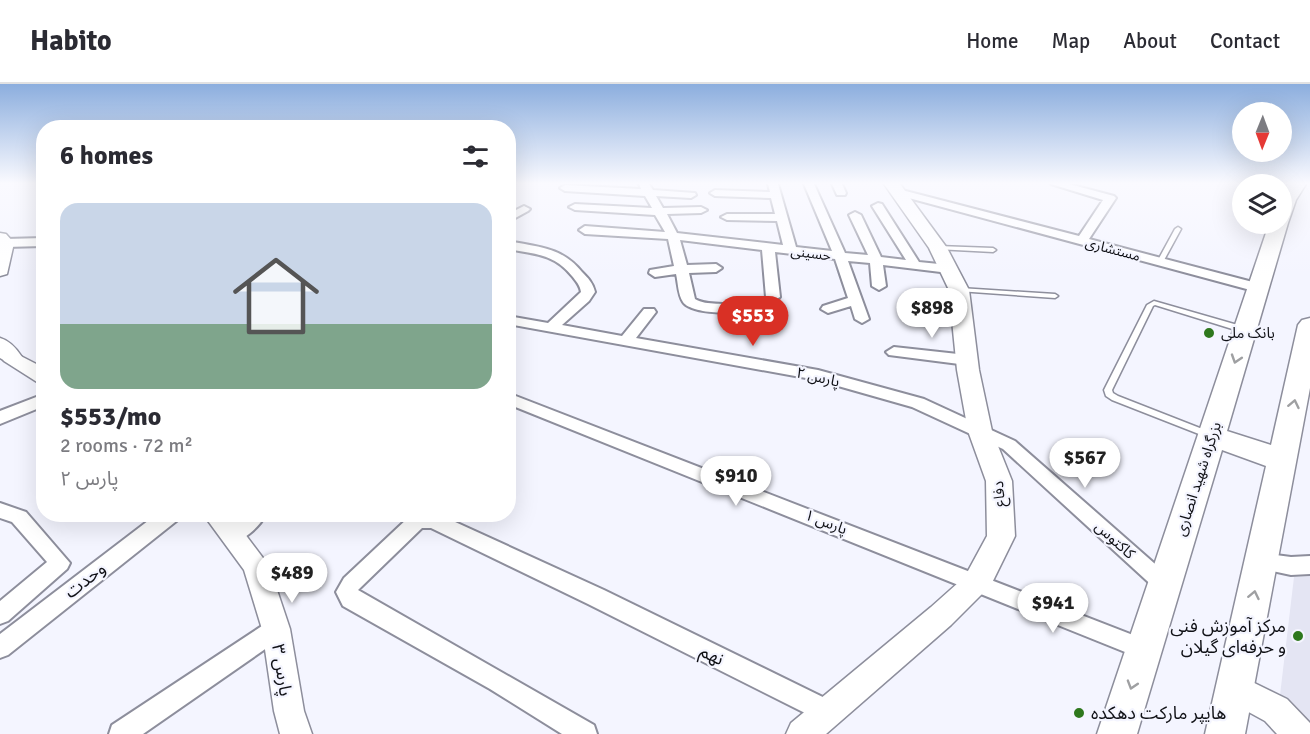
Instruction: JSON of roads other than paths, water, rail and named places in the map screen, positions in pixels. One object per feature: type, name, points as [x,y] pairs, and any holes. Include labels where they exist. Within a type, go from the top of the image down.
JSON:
[{"type":"main road","name":"دفاع","points":[[916,214],[950,269],[959,290],[967,360],[980,430],[999,481],[1001,536],[977,582]]},
{"type":"main road","name":"بزرگراه شهید انصاری","points":[[1117,734],[1276,234]]},
{"type":"main road","points":[[0,270],[3,240]]},
{"type":"main road","points":[[1225,734],[1309,338]]},
{"type":"main road","points":[[1212,436],[1282,460]]},
{"type":"street","points":[[659,214],[673,236],[689,301],[692,305],[729,309]]},
{"type":"street","points":[[781,214],[791,251]]},
{"type":"street","points":[[821,214],[857,300],[862,319]]},
{"type":"street","points":[[883,214],[915,265]]},
{"type":"street","name":"مستشاری","points":[[987,214],[1259,288]]},
{"type":"street","points":[[1082,241],[1099,214]]},
{"type":"street","points":[[855,215],[876,260],[879,286]]},
{"type":"street","points":[[727,217],[782,218]]},
{"type":"street","name":"حسینی","points":[[585,230],[673,236],[950,269]]},
{"type":"street","points":[[673,236],[677,252]]},
{"type":"street","points":[[30,241],[36,237]]},
{"type":"street","points":[[3,240],[36,241]]},
{"type":"street","points":[[516,247],[555,254],[570,265],[587,286],[588,292],[584,298],[551,328]]},
{"type":"street","points":[[768,248],[773,297]]},
{"type":"street","points":[[655,273],[682,268],[716,268]]},
{"type":"street","points":[[828,309],[857,300]]},
{"type":"street","points":[[626,341],[649,312]]},
{"type":"street","name":"پارس ۲","points":[[516,321],[818,375],[918,403],[980,430]]},
{"type":"street","points":[[4,352],[36,372]]},
{"type":"street","points":[[894,352],[967,360]]},
{"type":"street","name":"پارس ۱","points":[[516,401],[1143,649]]},
{"type":"street","points":[[0,418],[36,402]]},
{"type":"street","name":"کاکتوس","points":[[980,430],[1009,445],[1164,584]]},
{"type":"street","points":[[0,510],[20,517],[60,563],[0,614]]},
{"type":"street","name":"وحدت","points":[[0,648],[161,522]]},
{"type":"street","name":"پارس ۳","points":[[221,522],[256,566],[276,629],[289,711],[296,734]]},
{"type":"street","points":[[232,536],[248,522]]},
{"type":"street","name":"نهم","points":[[418,522],[351,584],[347,592],[351,599],[498,681],[585,734]]},
{"type":"street","name":"نهم","points":[[437,522],[596,597],[828,712]]},
{"type":"street","points":[[1261,561],[1291,566],[1310,565]]},
{"type":"street","name":"دفاع","points":[[802,734],[941,616],[977,582]]},
{"type":"street","points":[[121,734],[276,629]]},
{"type":"street","points":[[1234,688],[1276,710],[1299,734]]},
{"type":"lane","points":[[1160,261],[1178,229]]},
{"type":"lane","points":[[938,248],[993,250]]},
{"type":"lane","points":[[959,290],[1056,296]]},
{"type":"lane","points":[[1212,436],[1109,394],[1108,390],[1150,305],[1154,303],[1245,330]]},
{"type":"place","name":"بانک ملی","points":[[1209,333]]},
{"type":"place","name":"مرکز آموزش فنی و حرفه‌ای گیلان","points":[[1298,636]]},
{"type":"place","name":"هایپر مارکت دهکده","points":[[1079,713]]}]
